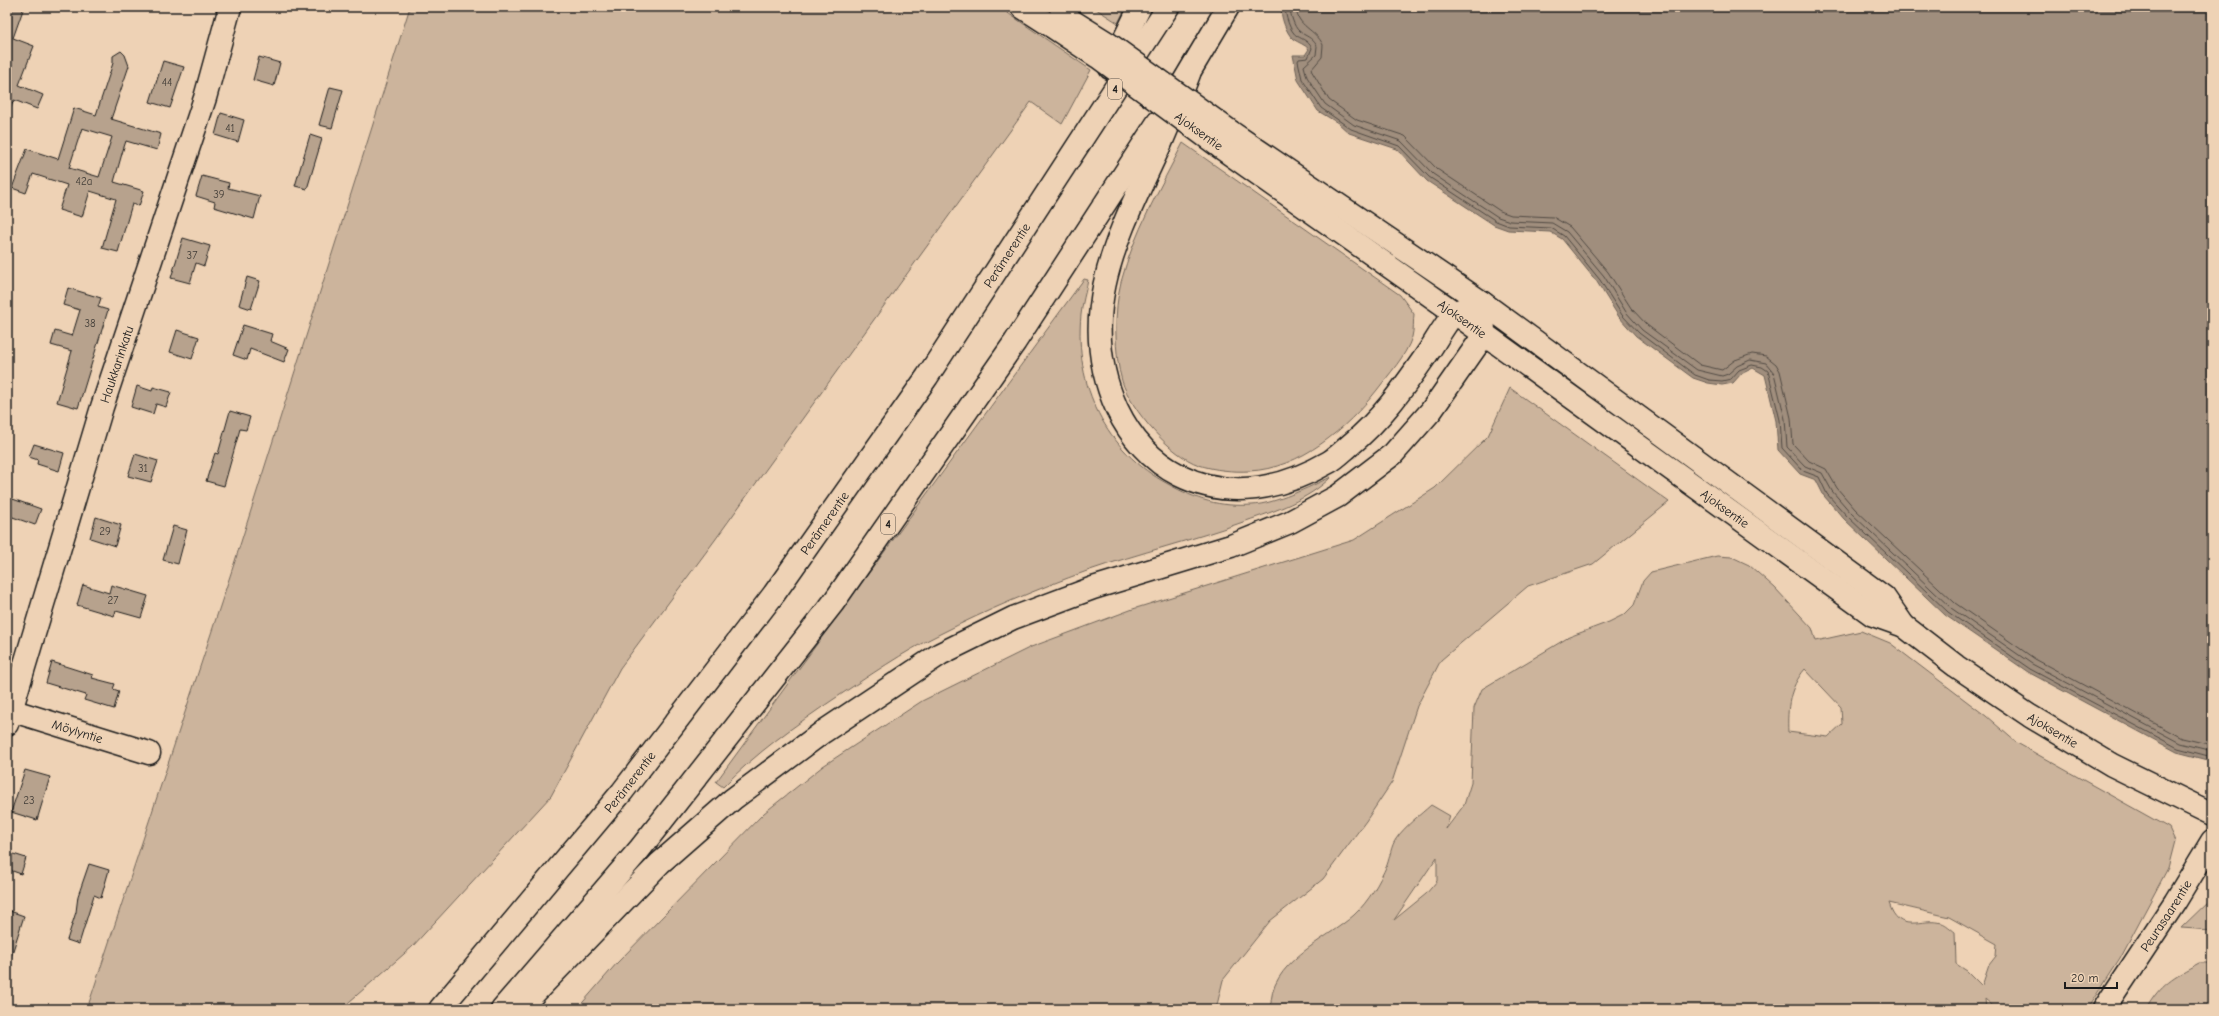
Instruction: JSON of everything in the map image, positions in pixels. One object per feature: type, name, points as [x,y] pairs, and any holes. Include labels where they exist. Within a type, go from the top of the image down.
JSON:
[{"type":"main road","name":"Haukkarinkatu","points":[[8,715],[102,407],[205,98],[230,7]]},
{"type":"main road","name":"Ajoksentie","points":[[1022,7],[1055,16],[1098,57],[1483,303],[1884,597],[1904,626],[1956,666],[2030,716],[2112,765],[2212,814]]},
{"type":"main road","points":[[1062,170],[1140,7]]},
{"type":"main road","name":"Perämerentie","points":[[440,1009],[622,792],[774,594],[927,377],[1168,7]]},
{"type":"main road","name":"4","points":[[502,1009],[639,850],[833,603],[1015,342],[1189,74],[1228,7]]},
{"type":"main road","points":[[519,1009],[660,863],[733,799],[823,732],[940,654],[1013,618],[1093,588],[1231,546],[1290,522],[1338,496],[1393,454],[1431,411],[1484,335],[1483,303],[1455,313],[1396,400],[1372,427],[1331,461],[1286,482],[1241,490],[1197,483],[1159,463],[1141,446],[1124,424],[1112,396],[1103,366],[1101,304],[1106,274],[1117,240],[1161,142],[1189,74]]},
{"type":"main road","name":"Ajoksentie","points":[[1226,139],[1484,335],[1873,615],[1904,626]]},
{"type":"main road","name":"Möylyntie","points":[[8,715],[149,753]]},
{"type":"main road","name":"Peurasaarentie","points":[[2104,1009],[2175,902],[2212,841]]},
{"type":"shaded area","points":[[410,7],[999,7],[1091,70],[1062,124],[1031,102],[715,540],[620,668],[551,796],[412,947],[341,1009],[87,1009],[235,561]]},
{"type":"shaded area","points":[[1093,7],[1126,7],[1118,23]]},
{"type":"shaded area","points":[[1183,143],[1400,295],[1414,314],[1413,334],[1406,351],[1377,390],[1352,418],[1337,432],[1304,455],[1268,469],[1249,471],[1224,470],[1205,467],[1188,460],[1164,442],[1143,418],[1127,393],[1119,370],[1116,345],[1116,318],[1121,282],[1126,264],[1140,228]]},
{"type":"shaded area","points":[[1084,279],[1088,280],[1081,315],[1080,341],[1083,366],[1089,391],[1111,434],[1127,454],[1146,470],[1168,484],[1189,494],[1208,501],[1229,505],[1252,505],[1271,502],[1331,477],[1312,492],[1280,509],[1226,528],[1087,571],[1012,600],[958,625],[899,656],[819,709],[762,751],[723,787],[716,782]]},
{"type":"shaded area","points":[[1510,388],[1669,502],[1593,564],[1528,586],[1441,660],[1417,706],[1392,782],[1366,821],[1323,879],[1270,921],[1223,980],[1216,1009],[577,1009],[617,963],[764,813],[823,766],[922,701],[1031,647],[1133,609],[1354,540],[1435,488],[1488,436]]},
{"type":"shaded area","points":[[1717,556],[1732,557],[1749,565],[1775,588],[1812,628],[1816,641],[1861,631],[1890,643],[1986,716],[2017,743],[2169,828],[2175,841],[2168,868],[2120,958],[2087,1009],[2002,1009],[1993,1006],[1985,999],[1986,1009],[1271,1009],[1273,993],[1279,978],[1288,965],[1300,954],[1342,925],[1359,910],[1369,898],[1387,865],[1394,842],[1400,834],[1431,805],[1450,816],[1446,829],[1464,805],[1471,783],[1474,708],[1482,689],[1569,637],[1609,622],[1625,614],[1634,605],[1643,581],[1651,572]],"holes":[[[1805,669],[1841,707],[1842,724],[1828,737],[1788,732],[1788,715],[1792,691],[1795,683]],[[1437,857],[1437,881],[1426,894],[1394,920]],[[1889,903],[1949,917],[1997,944],[1996,956],[1989,965],[1982,986],[1967,971],[1956,964],[1955,932],[1947,925],[1934,922],[1905,922],[1893,913]]]},
{"type":"shaded area","points":[[2212,898],[2212,930],[2181,928]]},
{"type":"shaded area","points":[[2199,963],[2212,963],[2212,1009],[2146,1009],[2157,993],[2168,982],[2182,972]]},
{"type":"water","points":[[1282,7],[2212,7],[2212,761],[2177,752],[2028,672],[1945,615],[1844,519],[1824,496],[1816,480],[1800,474],[1778,450],[1776,421],[1765,375],[1753,368],[1741,374],[1733,383],[1722,385],[1708,383],[1693,378],[1636,336],[1619,317],[1597,282],[1562,239],[1550,232],[1508,230],[1494,225],[1427,181],[1397,149],[1349,133],[1338,123],[1318,111],[1298,80],[1293,55],[1305,55],[1309,49],[1293,39],[1288,33],[1284,24],[1281,10]]},
{"type":"building","points":[[7,7],[24,7],[13,38],[34,46],[19,85],[43,95],[37,109],[14,100],[8,114]]},
{"type":"building","points":[[121,51],[125,55],[129,66],[111,119],[161,134],[157,150],[126,141],[114,182],[144,191],[139,206],[132,204],[118,252],[102,248],[116,199],[90,191],[82,217],[59,210],[67,185],[33,174],[26,193],[12,188],[27,149],[58,159],[74,108],[96,115],[113,63],[113,56]],"holes":[[[82,128],[112,137],[99,177],[69,168]]]},
{"type":"building","points":[[259,57],[280,63],[274,86],[253,80]]},
{"type":"building","points":[[163,61],[184,67],[170,108],[150,102]]},
{"type":"building","points":[[330,87],[343,90],[332,128],[319,125]]},
{"type":"building","points":[[221,113],[244,120],[238,142],[215,135]]},
{"type":"building","points":[[310,135],[322,139],[307,189],[295,186]]},
{"type":"building","points":[[202,176],[229,183],[228,188],[260,196],[254,219],[214,207],[215,202],[196,196]]},
{"type":"building","points":[[183,238],[210,246],[204,266],[196,263],[190,283],[171,278]]},
{"type":"building","points":[[247,277],[260,281],[251,309],[239,305]]},
{"type":"building","points":[[68,288],[101,298],[98,307],[108,310],[78,408],[57,402],[72,351],[51,345],[55,331],[72,336],[80,310],[63,305]]},
{"type":"building","points":[[243,325],[272,334],[270,341],[289,349],[284,362],[250,349],[247,360],[233,355]]},
{"type":"building","points":[[177,330],[199,337],[192,359],[170,352]]},
{"type":"building","points":[[137,386],[152,391],[153,387],[171,392],[166,407],[156,404],[153,414],[131,407]]},
{"type":"building","points":[[230,411],[250,417],[246,430],[240,429],[224,486],[206,481],[215,453],[218,454]]},
{"type":"building","points":[[34,444],[64,453],[59,471],[37,464],[38,460],[29,457]]},
{"type":"building","points":[[135,454],[158,461],[151,482],[128,476]]},
{"type":"building","points":[[7,497],[41,509],[35,525],[7,515]]},
{"type":"building","points":[[96,517],[121,525],[115,546],[90,538]]},
{"type":"building","points":[[173,526],[187,530],[178,564],[163,560]]},
{"type":"building","points":[[83,585],[109,593],[111,585],[148,596],[141,618],[116,611],[114,616],[77,605]]},
{"type":"building","points":[[52,662],[93,675],[92,678],[115,684],[113,689],[119,691],[114,709],[84,700],[86,695],[46,683]]},
{"type":"building","points":[[25,770],[50,777],[37,820],[11,812]]},
{"type":"building","points":[[7,852],[26,858],[21,874],[7,869]]},
{"type":"building","points":[[89,864],[109,870],[101,898],[94,895],[79,944],[67,940],[76,912],[78,896]]},
{"type":"building","points":[[7,910],[24,916],[10,960],[7,959]]}]
